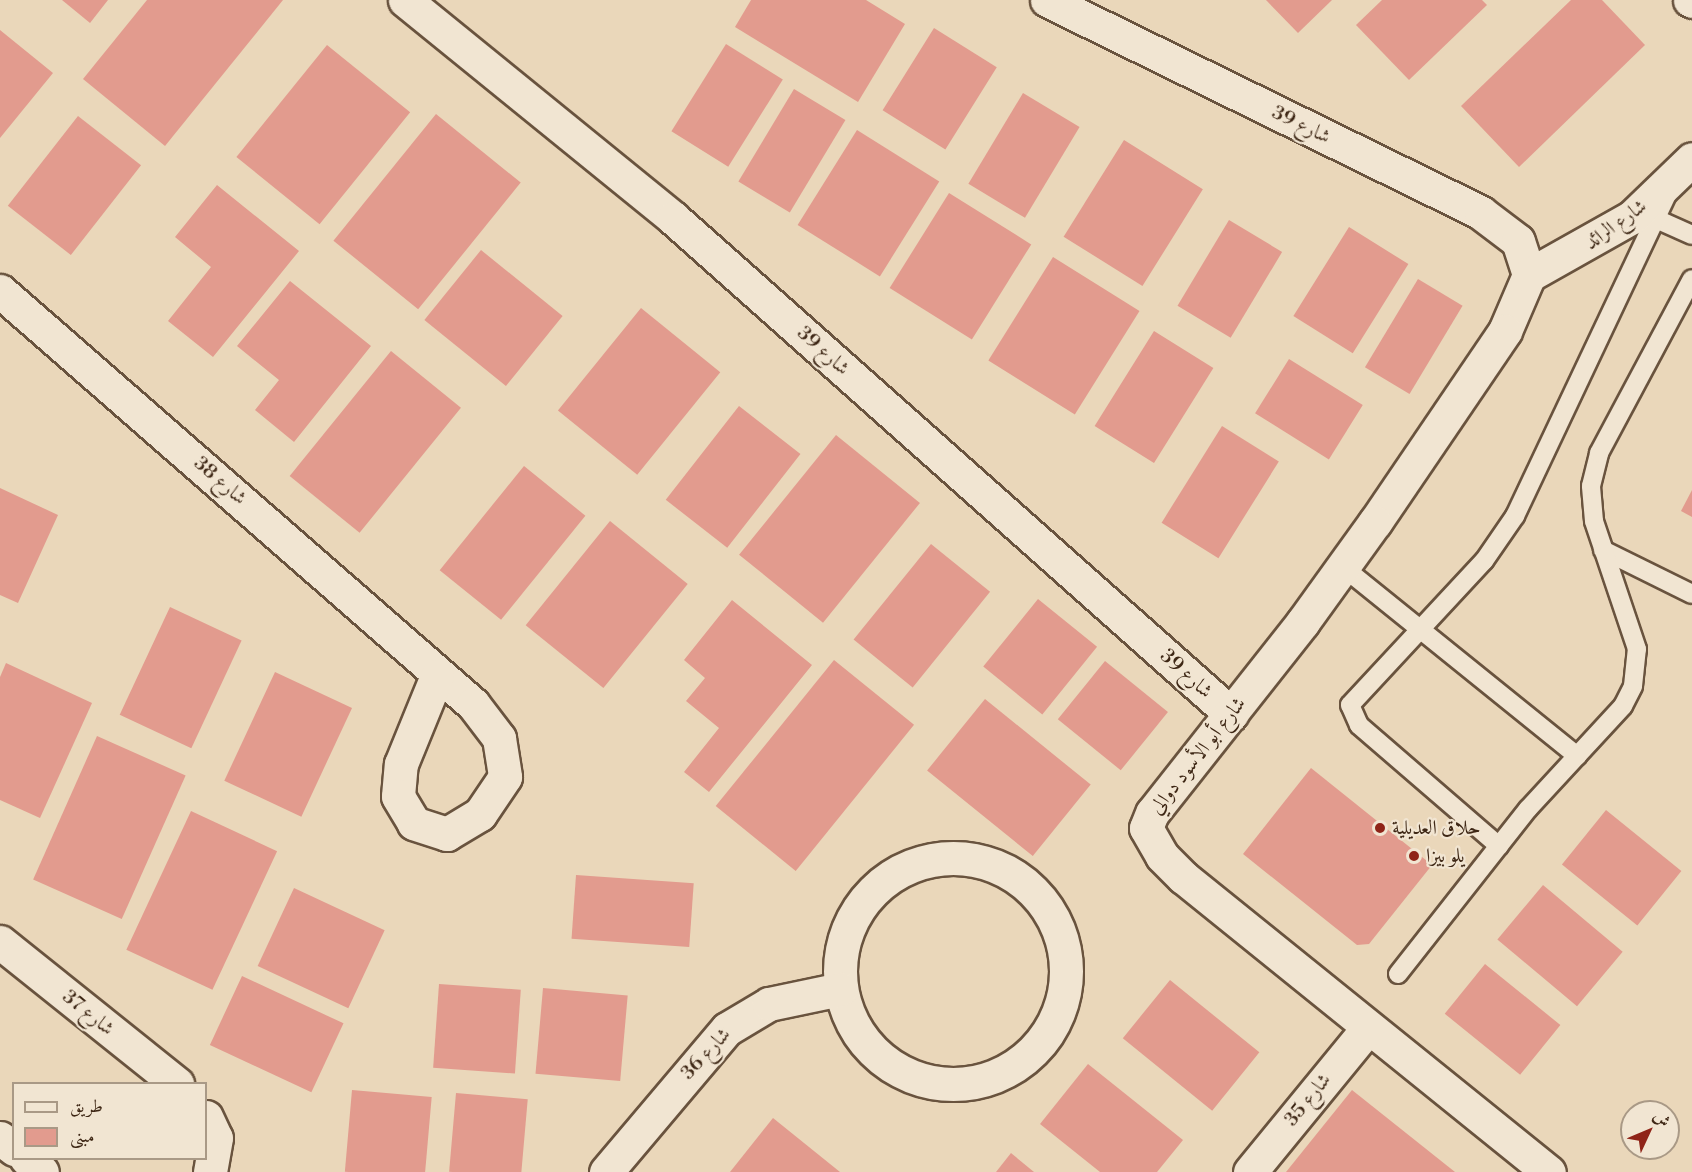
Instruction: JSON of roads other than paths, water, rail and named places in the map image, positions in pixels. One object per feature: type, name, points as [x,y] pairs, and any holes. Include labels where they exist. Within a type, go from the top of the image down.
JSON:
[{"type":"street","name":"شارع 39","points":[[405,0],[673,218],[1231,714]]},
{"type":"street","name":"شارع 39","points":[[1047,0],[1481,213],[1518,241],[1529,275]]},
{"type":"street","name":"شارع الرائد","points":[[1529,275],[1632,217],[1684,168]]},
{"type":"street","name":"شارع أبو الأسود دوالي","points":[[1529,275],[1505,331],[1344,567],[1152,813],[1146,828],[1151,842],[1183,877],[1367,1029],[1549,1172]]},
{"type":"street","name":"شارع 38","points":[[0,291],[354,597],[437,676]]},
{"type":"street","points":[[950,857],[982,861],[1012,874],[1037,895],[1055,922],[1065,953],[1066,986],[1057,1017],[1041,1044],[1016,1066],[987,1080],[934,1083],[893,1068],[868,1048],[850,1020],[840,990],[839,957],[848,926],[865,898],[889,876],[918,863],[950,857]]},
{"type":"street","name":"شارع 37","points":[[0,942],[176,1082]]},
{"type":"street","name":"شارع 36","points":[[606,1172],[728,1029],[769,1004],[840,990]]},
{"type":"street","name":"شارع 35","points":[[1250,1172],[1367,1029]]},
{"type":"street","points":[[207,1119],[216,1138],[210,1172]]},
{"type":"street","points":[[0,1138],[12,1147]]},
{"type":"street","points":[[28,1160],[42,1172]]},
{"type":"lane","points":[[1499,846],[1349,712],[1355,698],[1484,561],[1515,516],[1656,219],[1684,168]]},
{"type":"lane","points":[[1656,219],[1692,235]]},
{"type":"lane","points":[[1398,974],[1499,846],[1623,706],[1637,667],[1632,628],[1603,550],[1592,486],[1599,453],[1692,279]]},
{"type":"lane","points":[[1603,550],[1692,594]]},
{"type":"lane","points":[[1344,567],[1577,756]]},
{"type":"place","name":"حلاق العديلية","points":[[1380,828]]},
{"type":"place","name":"يلو بيزا","points":[[1414,856]]}]
